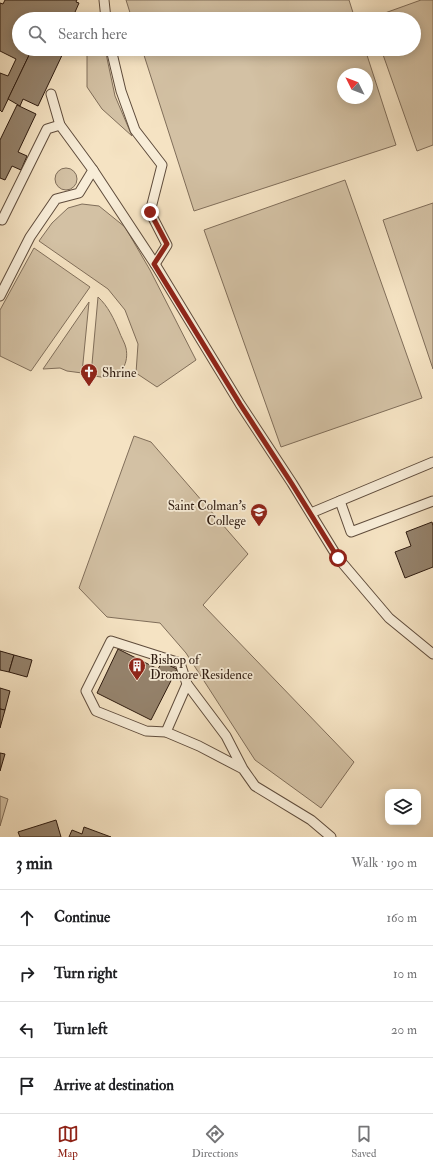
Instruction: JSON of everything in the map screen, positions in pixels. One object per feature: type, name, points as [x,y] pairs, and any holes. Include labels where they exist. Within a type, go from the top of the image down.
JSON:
[{"type":"lane","points":[[104,0],[105,12]]},
{"type":"lane","points":[[113,56],[121,91],[135,130],[162,165],[150,212],[167,244],[154,264]]},
{"type":"lane","points":[[51,94],[60,125],[93,170],[154,264],[240,404],[311,513],[338,558],[384,612],[433,654]]},
{"type":"lane","points":[[2,220],[47,129],[60,125]]},
{"type":"lane","points":[[0,296],[30,237],[56,199],[79,193],[93,170]]},
{"type":"lane","points":[[311,513],[433,462]]},
{"type":"lane","points":[[340,501],[352,532],[433,501]]},
{"type":"lane","points":[[242,769],[199,746],[166,732],[146,731],[96,711],[86,691],[111,641],[180,663],[187,684],[226,736],[242,769],[255,786],[311,820],[331,837]]},
{"type":"lane","points":[[166,732],[187,684]]},
{"type":"shaded area","points":[[126,0],[349,0],[353,12],[130,12]]},
{"type":"shaded area","points":[[421,0],[433,0],[433,145],[417,151],[383,56],[421,56],[421,12],[388,12]]},
{"type":"shaded area","points":[[87,56],[106,56],[115,96],[132,136],[102,109],[87,87]]},
{"type":"shaded area","points":[[144,56],[367,56],[371,68],[337,68],[337,104],[373,104],[373,74],[396,145],[194,211]]},
{"type":"shaded area","points":[[66,168],[74,171],[77,179],[74,187],[66,190],[58,187],[55,179],[58,171]]},
{"type":"shaded area","points":[[345,180],[422,398],[281,447],[204,230]]},
{"type":"shaded area","points":[[433,203],[433,369],[383,220]]},
{"type":"shaded area","points":[[82,204],[99,206],[125,227],[150,270],[196,360],[157,387],[136,373],[138,344],[125,310],[108,289],[39,241],[52,223],[68,208]]},
{"type":"shaded area","points":[[34,248],[90,287],[31,371],[0,356],[0,310]]},
{"type":"shaded area","points":[[98,297],[105,304],[117,326],[125,344],[127,353],[123,368],[120,372],[112,376],[103,377],[91,375]]},
{"type":"shaded area","points":[[89,302],[82,373],[67,371],[60,368],[43,369]]},
{"type":"shaded area","points":[[134,436],[151,442],[248,554],[203,605],[354,762],[321,808],[255,760],[186,653],[160,623],[107,617],[79,588]]},
{"type":"shaded area","points":[[0,796],[8,799],[0,826]]},
{"type":"building","points":[[5,0],[77,0],[76,2],[79,3],[75,12],[12,12],[12,56],[29,56],[2,112],[0,110],[0,73],[8,76],[16,59],[0,51],[0,3],[3,4]]},
{"type":"building","points":[[29,56],[62,56],[38,106],[23,99],[20,106],[8,99]]},
{"type":"building","points":[[17,105],[36,114],[18,152],[27,156],[21,170],[12,166],[5,180],[0,178],[0,140]]},
{"type":"building","points":[[432,522],[433,567],[405,578],[395,552],[411,546],[406,532]]},
{"type":"building","name":"Bishop of Dromore Residence","points":[[118,649],[158,669],[162,662],[177,669],[151,720],[97,693]]},
{"type":"building","points":[[0,651],[14,655],[9,672],[0,670]]},
{"type":"building","points":[[14,655],[32,660],[27,677],[9,672]]},
{"type":"building","points":[[0,688],[10,691],[5,710],[0,709]]},
{"type":"building","points":[[0,709],[5,710],[0,728]]},
{"type":"building","points":[[0,753],[5,754],[0,771]]},
{"type":"building","points":[[56,820],[61,837],[20,837],[18,832]]},
{"type":"building","points":[[84,827],[111,837],[69,837],[72,830],[82,834]]},
{"type":"place","name":"Shrine","points":[[89,387]]},
{"type":"place","name":"Saint Colman's College","points":[[259,527]]},
{"type":"place","name":"Bishop of Dromore Residence","points":[[137,681]]},
{"type":"route","points":[[150,212],[167,244],[154,264],[240,404],[338,558]]}]
